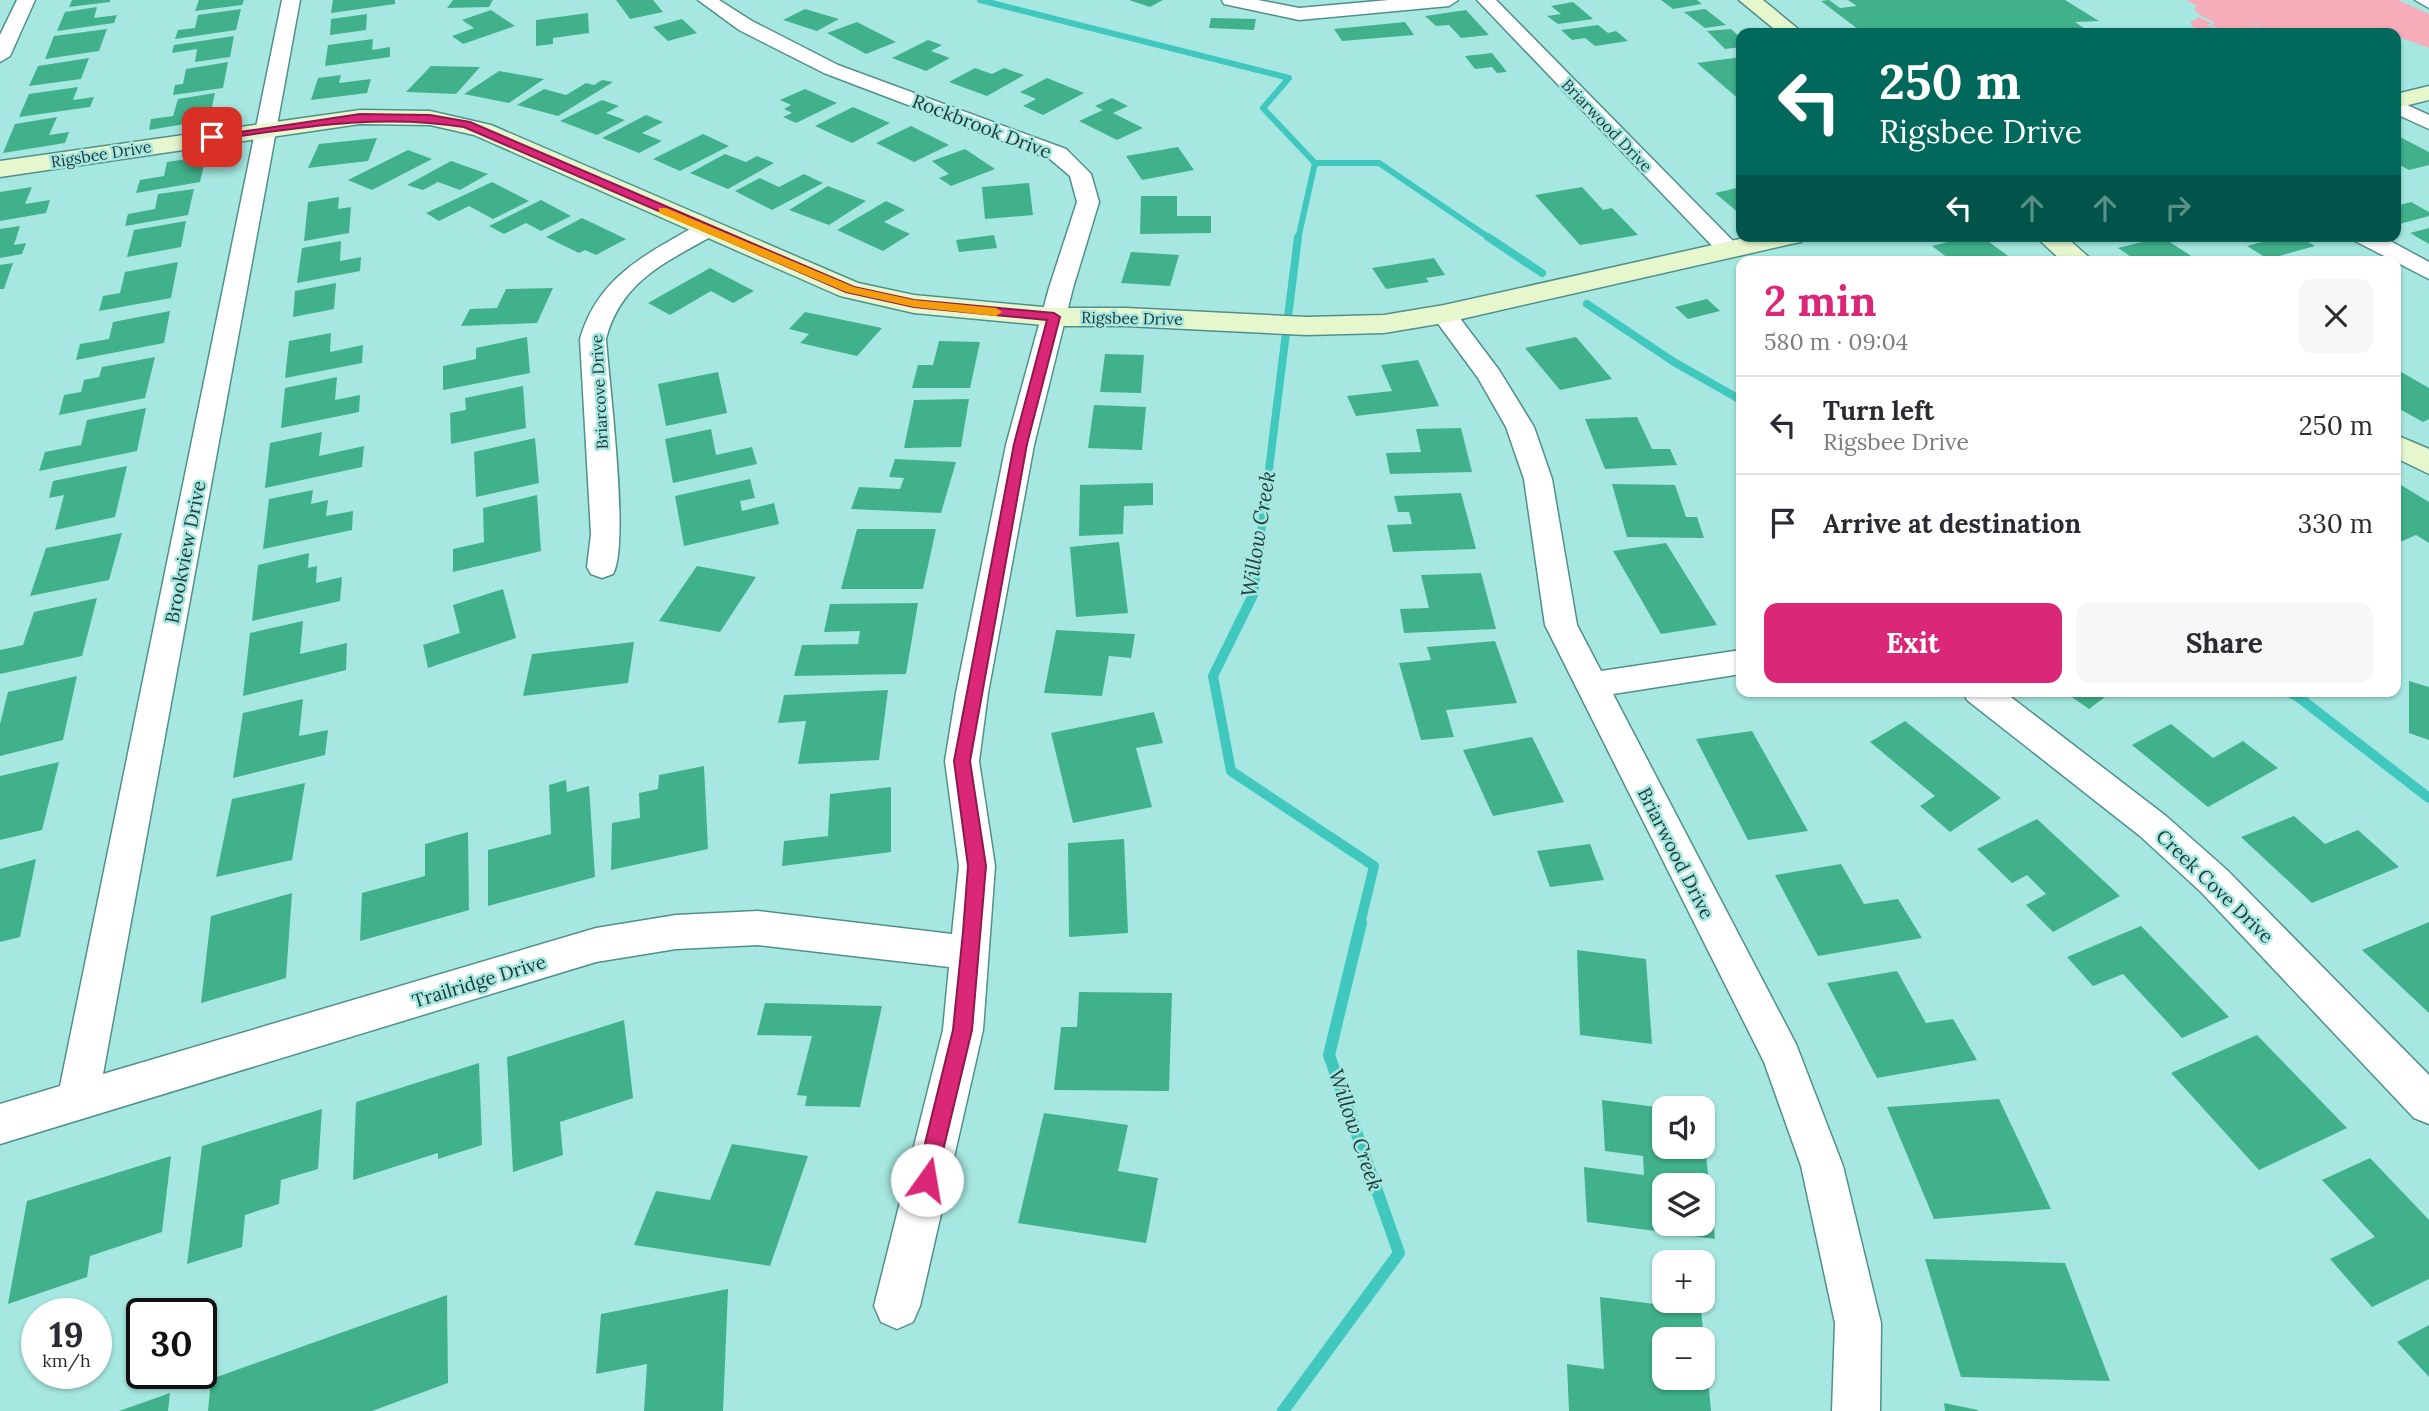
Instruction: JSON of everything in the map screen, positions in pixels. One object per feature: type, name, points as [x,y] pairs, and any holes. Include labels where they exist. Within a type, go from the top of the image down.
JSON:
[{"type":"street","points":[[0,56],[26,0]]},
{"type":"street","name":"Brookview Drive","points":[[77,1103],[291,0]]},
{"type":"street","name":"Rockbrook Drive","points":[[707,0],[776,44],[825,66],[1058,154],[1085,177],[1088,202],[1020,444],[962,761],[977,866],[963,1030],[897,1306]]},
{"type":"street","points":[[1231,0],[1299,14],[1449,0]]},
{"type":"street","name":"Briarwood Drive","points":[[1486,0],[1729,250]]},
{"type":"street","points":[[1750,0],[1786,28]]},
{"type":"street","points":[[2424,0],[2429,2]]},
{"type":"street","points":[[2401,102],[2429,93]]},
{"type":"street","points":[[2401,107],[2429,123]]},
{"type":"street","name":"Rigsbee Drive","points":[[0,169],[266,129],[389,116],[467,125],[850,290],[880,299],[1054,317],[1232,321],[1307,326],[1384,324],[1444,314],[1764,242]]},
{"type":"street","name":"Briarcove Drive","points":[[602,566],[606,534],[593,339],[597,318],[610,297],[629,278],[706,230]]},
{"type":"street","points":[[2055,242],[2073,256]]},
{"type":"street","points":[[2374,242],[2400,256]]},
{"type":"street","points":[[2401,257],[2429,272]]},
{"type":"street","name":"Briarwood Drive","points":[[1444,314],[1490,376],[1520,427],[1538,479],[1561,625],[1782,1057],[1822,1166],[1857,1323],[1856,1411]]},
{"type":"street","points":[[2401,448],[2429,463]]},
{"type":"street","points":[[1590,685],[1736,663]]},
{"type":"street","name":"Creek Cove Drive","points":[[1987,697],[2153,826],[2214,881],[2429,1104]]},
{"type":"street","name":"Trailridge Drive","points":[[0,1124],[77,1103],[596,944],[676,932],[758,928],[970,953]]},
{"type":"shaded area","points":[[2186,0],[2398,0],[2429,14],[2429,48],[2401,38],[2401,28],[2262,28],[2243,18],[2260,28],[2218,28],[2210,24],[2207,25],[2213,28],[2194,28],[2190,23],[2199,17],[2211,24],[2215,23],[2197,13],[2194,7],[2198,6]]},
{"type":"building","points":[[72,0],[110,0],[110,2],[69,7]]},
{"type":"building","points":[[199,0],[244,0],[242,5],[195,11]]},
{"type":"building","points":[[333,0],[395,0],[395,4],[331,13]]},
{"type":"building","points":[[453,0],[493,0],[489,7],[447,8]]},
{"type":"building","points":[[616,0],[653,0],[663,12],[630,19]]},
{"type":"building","points":[[1129,0],[1163,0],[1150,7]]},
{"type":"building","points":[[1661,0],[1697,0],[1702,4],[1673,9]]},
{"type":"building","points":[[1829,0],[1840,8],[1857,6],[1848,0],[2065,0],[2099,21],[2075,22],[2084,28],[1856,28],[1821,1]]},
{"type":"building","points":[[1573,2],[1593,19],[1558,24],[1547,16],[1561,14],[1551,6]]},
{"type":"building","points":[[97,7],[94,18],[117,15],[114,23],[57,31],[65,12]]},
{"type":"building","points":[[241,9],[236,30],[175,39],[178,30],[195,28],[198,15]]},
{"type":"building","points":[[805,9],[839,19],[817,31],[783,20]]},
{"type":"building","points":[[1705,9],[1726,25],[1705,28],[1684,12]]},
{"type":"building","points":[[491,10],[515,26],[463,44],[452,36],[474,28],[462,20]]},
{"type":"building","points":[[1466,10],[1489,35],[1461,38],[1449,25],[1436,26],[1425,16]]},
{"type":"building","points":[[588,13],[589,33],[553,38],[553,44],[536,46],[536,20]]},
{"type":"building","points":[[367,14],[366,30],[330,35],[331,19]]},
{"type":"building","points":[[1211,18],[1256,19],[1254,30],[1209,28]]},
{"type":"building","points":[[682,19],[697,33],[668,41],[653,27]]},
{"type":"building","points":[[857,22],[896,42],[866,54],[827,33]]},
{"type":"building","points":[[1405,22],[1414,35],[1342,41],[1334,29]]},
{"type":"building","points":[[1598,25],[1608,33],[1616,31],[1628,41],[1595,46],[1585,38],[1572,40],[1561,30]]},
{"type":"building","points":[[107,29],[99,51],[45,59],[54,36]]},
{"type":"building","points":[[1731,29],[1736,34],[1736,48],[1725,49],[1707,31]]},
{"type":"building","points":[[234,36],[230,57],[195,62],[197,49],[172,53],[174,45]]},
{"type":"building","points":[[373,39],[372,50],[390,47],[390,57],[325,66],[328,45]]},
{"type":"building","points":[[928,40],[942,45],[931,51],[950,58],[926,71],[892,58]]},
{"type":"building","points":[[1492,53],[1507,72],[1497,73],[1492,67],[1475,69],[1465,56]]},
{"type":"building","points":[[89,58],[81,79],[29,86],[38,66]]},
{"type":"building","points":[[1736,58],[1736,97],[1697,63]]},
{"type":"building","points":[[228,62],[223,88],[173,95],[175,85],[183,84],[186,69]]},
{"type":"building","points":[[431,66],[480,67],[456,94],[406,92]]},
{"type":"building","points":[[975,68],[992,74],[1004,68],[1024,75],[987,96],[949,82]]},
{"type":"building","points":[[499,71],[544,79],[509,103],[464,94]]},
{"type":"building","points":[[341,75],[339,83],[371,79],[367,93],[311,100],[318,78]]},
{"type":"building","points":[[1047,78],[1084,93],[1043,115],[1023,106],[1036,99],[1020,92]]},
{"type":"building","points":[[602,80],[613,82],[558,116],[517,105],[544,89],[566,95],[586,83],[594,85]]},
{"type":"building","points":[[78,87],[73,100],[94,97],[90,107],[19,117],[29,94]]},
{"type":"building","points":[[805,89],[837,103],[796,123],[783,117],[792,113],[784,109],[791,105],[780,100]]},
{"type":"building","points":[[215,93],[209,120],[149,130],[151,119],[173,116],[178,99]]},
{"type":"building","points":[[1112,98],[1128,106],[1113,113],[1143,128],[1117,140],[1079,121],[1103,110],[1095,106]]},
{"type":"building","points":[[602,100],[619,106],[606,113],[625,120],[597,135],[560,121]]},
{"type":"building","points":[[853,107],[890,123],[852,143],[815,126]]},
{"type":"building","points":[[646,115],[663,122],[642,133],[662,141],[639,153],[602,138]]},
{"type":"building","points":[[57,117],[49,135],[69,132],[65,143],[3,153],[15,124]]},
{"type":"building","points":[[911,126],[949,145],[914,162],[876,143]]},
{"type":"building","points":[[703,134],[729,146],[680,171],[653,159]]},
{"type":"building","points":[[377,138],[368,161],[308,168],[319,144]]},
{"type":"building","points":[[2401,138],[2429,152],[2429,165],[2409,170],[2401,166]]},
{"type":"building","points":[[1178,147],[1194,170],[1142,180],[1126,156]]},
{"type":"building","points":[[965,149],[995,169],[951,186],[939,178],[949,174],[932,161]]},
{"type":"building","points":[[408,150],[432,159],[372,190],[348,180]]},
{"type":"building","points":[[725,154],[746,162],[757,156],[774,163],[728,189],[690,173]]},
{"type":"building","points":[[206,156],[200,182],[136,193],[140,180],[164,176],[167,162]]},
{"type":"building","points":[[451,161],[488,174],[460,190],[438,182],[423,190],[407,185]]},
{"type":"building","points":[[804,174],[823,183],[772,210],[735,191],[760,178],[779,187]]},
{"type":"building","points":[[492,182],[529,201],[493,219],[469,206],[439,221],[426,213]]},
{"type":"building","points":[[1029,183],[1033,215],[985,219],[982,187]]},
{"type":"building","points":[[828,186],[866,201],[829,225],[789,210]]},
{"type":"building","points":[[32,187],[25,204],[50,200],[46,213],[0,221],[0,192]]},
{"type":"building","points":[[1582,187],[1603,210],[1612,208],[1638,235],[1580,245],[1535,195]]},
{"type":"building","points":[[1736,188],[1736,211],[1715,193]]},
{"type":"building","points":[[194,189],[188,215],[125,226],[128,214],[155,209],[158,194]]},
{"type":"building","points":[[1141,196],[1177,196],[1177,216],[1211,216],[1211,233],[1140,234]]},
{"type":"building","points":[[339,197],[338,209],[351,207],[349,233],[304,241],[308,202]]},
{"type":"building","points":[[541,200],[571,216],[541,231],[526,223],[504,234],[489,226]]},
{"type":"building","points":[[886,201],[905,210],[884,222],[910,234],[883,251],[837,230]]},
{"type":"building","points":[[2411,202],[2429,212],[2429,216],[2401,224],[2401,205]]},
{"type":"building","points":[[582,218],[626,239],[596,255],[585,250],[579,253],[546,237]]},
{"type":"building","points":[[186,221],[181,247],[127,257],[134,230]]},
{"type":"building","points":[[20,226],[14,245],[26,243],[22,254],[0,258],[0,229]]},
{"type":"building","points":[[2429,228],[2429,244],[2410,233]]},
{"type":"building","points":[[994,235],[997,248],[959,252],[956,240]]},
{"type":"building","points":[[341,241],[340,261],[361,257],[360,271],[297,283],[302,248]]},
{"type":"building","points":[[1948,242],[1989,242],[2008,256],[1945,256],[1932,246]]},
{"type":"building","points":[[2142,242],[2170,242],[2191,256],[2130,256],[2118,248]]},
{"type":"building","points":[[2262,242],[2308,242],[2315,246],[2279,256],[2263,256],[2247,246]]},
{"type":"building","points":[[1131,252],[1179,255],[1170,286],[1121,283]]},
{"type":"building","points":[[1434,258],[1445,275],[1426,278],[1429,282],[1386,289],[1372,268]]},
{"type":"building","points":[[178,262],[171,298],[99,311],[103,296],[120,293],[125,272]]},
{"type":"building","points":[[13,263],[4,289],[0,289],[0,265]]},
{"type":"building","points":[[710,268],[754,291],[733,303],[711,291],[670,315],[648,303]]},
{"type":"building","points":[[336,283],[334,309],[293,317],[295,291]]},
{"type":"building","points":[[553,288],[537,323],[461,326],[470,309],[497,308],[506,289]]},
{"type":"building","points":[[1707,299],[1720,311],[1688,319],[1675,307]]},
{"type":"building","points":[[170,311],[164,343],[76,360],[80,344],[109,339],[113,322]]},
{"type":"building","points":[[805,312],[882,328],[857,356],[800,343],[809,334],[789,329]]},
{"type":"building","points":[[331,333],[330,352],[363,345],[362,363],[285,378],[289,341]]},
{"type":"building","points":[[527,337],[530,373],[443,390],[443,366],[476,359],[476,348]]},
{"type":"building","points":[[1576,337],[1612,379],[1560,390],[1525,348]]},
{"type":"building","points":[[939,341],[980,342],[970,388],[912,388],[918,365],[933,365]]},
{"type":"building","points":[[1105,354],[1144,355],[1141,393],[1100,392]]},
{"type":"building","points":[[155,357],[145,398],[59,415],[64,395],[81,392],[84,380],[99,377],[102,367]]},
{"type":"building","points":[[1418,360],[1439,406],[1356,416],[1347,396],[1392,391],[1381,365]]},
{"type":"building","points":[[718,372],[727,413],[666,426],[658,384]]},
{"type":"building","points":[[2401,372],[2429,388],[2429,419],[2423,422],[2401,410]]},
{"type":"building","points":[[337,377],[335,400],[360,395],[359,412],[281,428],[285,388]]},
{"type":"building","points":[[523,386],[526,428],[451,444],[450,413],[466,410],[465,398]]},
{"type":"building","points":[[969,399],[961,447],[904,448],[914,400]]},
{"type":"building","points":[[1094,405],[1146,407],[1142,450],[1088,448]]},
{"type":"building","points":[[146,408],[137,451],[39,471],[45,452],[81,445],[87,420]]},
{"type":"building","points":[[1637,417],[1652,449],[1670,449],[1677,465],[1605,469],[1585,419]]},
{"type":"building","points":[[1461,428],[1472,472],[1390,474],[1386,453],[1421,452],[1416,429]]},
{"type":"building","points":[[711,429],[716,455],[752,447],[757,464],[673,483],[665,439]]},
{"type":"building","points":[[322,432],[319,456],[364,446],[362,467],[265,488],[270,443]]},
{"type":"building","points":[[535,438],[539,483],[476,497],[474,452]]},
{"type":"building","points":[[895,459],[956,462],[941,513],[851,509],[859,487],[900,489],[904,478],[889,477]]},
{"type":"building","points":[[127,466],[115,517],[55,530],[64,495],[49,498],[53,481]]},
{"type":"building","points":[[750,479],[755,498],[740,501],[742,511],[774,503],[779,524],[684,546],[675,496]]},
{"type":"building","points":[[1153,483],[1153,505],[1124,506],[1123,534],[1079,536],[1080,485]]},
{"type":"building","points":[[1612,484],[1675,485],[1686,517],[1697,517],[1704,538],[1627,537]]},
{"type":"building","points":[[2401,485],[2429,502],[2429,543],[2416,535],[2401,542]]},
{"type":"building","points":[[313,490],[311,504],[328,500],[326,516],[353,511],[352,530],[263,549],[269,499]]},
{"type":"building","points":[[1461,493],[1476,549],[1393,552],[1387,525],[1412,524],[1409,512],[1398,512],[1394,496]]},
{"type":"building","points":[[537,495],[541,551],[453,572],[453,549],[484,542],[483,508]]},
{"type":"building","points":[[857,529],[936,529],[923,589],[841,589]]},
{"type":"building","points":[[122,533],[109,580],[30,596],[46,548]]},
{"type":"building","points":[[1119,542],[1128,613],[1076,617],[1070,547]]},
{"type":"building","points":[[1666,543],[1717,625],[1661,634],[1613,551]]},
{"type":"building","points":[[309,553],[308,568],[317,566],[316,583],[342,577],[340,601],[252,621],[258,565]]},
{"type":"building","points":[[697,566],[756,577],[720,632],[659,621]]},
{"type":"building","points":[[1481,573],[1496,629],[1404,633],[1400,609],[1429,608],[1421,575]]},
{"type":"building","points":[[503,589],[516,638],[428,668],[423,645],[460,633],[453,605]]},
{"type":"building","points":[[97,598],[82,656],[0,674],[0,650],[23,645],[34,612]]},
{"type":"building","points":[[918,603],[906,674],[794,676],[802,645],[858,644],[860,631],[824,632],[830,604]]},
{"type":"building","points":[[303,621],[300,654],[347,643],[346,670],[243,696],[250,633]]},
{"type":"building","points":[[1056,630],[1135,634],[1131,658],[1109,656],[1102,696],[1044,693]]},
{"type":"building","points":[[1495,641],[1517,703],[1446,710],[1454,737],[1421,740],[1399,663],[1431,660],[1427,647]]},
{"type":"building","points":[[634,642],[628,683],[523,696],[532,654]]},
{"type":"building","points":[[77,676],[63,740],[0,756],[0,724],[8,692]]},
{"type":"building","points":[[2409,681],[2429,687],[2429,740],[2409,733]]},
{"type":"building","points":[[888,690],[879,760],[798,764],[806,721],[778,723],[784,695]]},
{"type":"building","points":[[2072,697],[2105,697],[2089,709]]},
{"type":"building","points":[[303,699],[299,736],[328,730],[325,755],[233,778],[243,713]]},
{"type":"building","points":[[1154,712],[1163,743],[1136,748],[1152,807],[1073,823],[1051,733]]},
{"type":"building","points":[[1905,721],[2001,798],[1950,832],[1920,806],[1935,796],[1870,742]]},
{"type":"building","points":[[2171,724],[2213,758],[2243,741],[2278,768],[2208,807],[2132,745]]},
{"type":"building","points":[[1752,731],[1808,831],[1748,840],[1696,739]]},
{"type":"building","points":[[1532,737],[1564,802],[1493,816],[1463,750]]},
{"type":"building","points":[[59,762],[42,830],[0,840],[0,776]]},
{"type":"building","points":[[704,766],[708,849],[611,870],[612,823],[640,818],[639,793],[658,789],[659,775]]},
{"type":"building","points":[[566,780],[567,792],[589,786],[595,877],[488,906],[488,850],[551,834],[549,785]]},
{"type":"building","points":[[305,783],[292,860],[216,877],[232,799]]},
{"type":"building","points":[[891,787],[891,852],[782,866],[784,841],[828,836],[830,794]]},
{"type":"building","points":[[2294,816],[2325,844],[2358,830],[2399,867],[2312,903],[2241,837]]},
{"type":"building","points":[[2037,819],[2120,896],[2053,932],[2026,905],[2046,894],[2027,875],[2012,883],[1977,849]]},
{"type":"building","points":[[468,832],[469,910],[360,941],[362,893],[425,876],[425,844]]},
{"type":"building","points":[[1124,839],[1128,933],[1069,937],[1068,843]]},
{"type":"building","points":[[1590,844],[1604,880],[1550,887],[1537,851]]},
{"type":"building","points":[[36,859],[20,937],[0,942],[0,869]]},
{"type":"building","points":[[1841,864],[1864,904],[1898,899],[1922,938],[1818,956],[1775,875]]},
{"type":"building","points":[[292,893],[286,978],[201,1003],[211,916]]},
{"type":"building","points":[[2429,922],[2429,1013],[2362,950]]},
{"type":"building","points":[[2141,926],[2229,1017],[2182,1038],[2123,974],[2093,986],[2067,957]]},
{"type":"building","points":[[1577,950],[1646,959],[1652,1044],[1580,1035]]},
{"type":"building","points":[[1897,971],[1926,1023],[1953,1019],[1977,1060],[1877,1078],[1827,983]]},
{"type":"building","points":[[1079,992],[1172,993],[1169,1091],[1054,1090],[1061,1027],[1077,1027]]},
{"type":"building","points":[[765,1003],[882,1006],[860,1107],[805,1106],[807,1096],[797,1095],[812,1036],[757,1035]]},
{"type":"building","points":[[624,1020],[633,1098],[560,1122],[563,1155],[513,1172],[507,1057]]},
{"type":"building","points":[[2257,1035],[2347,1128],[2259,1170],[2171,1073]]},
{"type":"building","points":[[479,1063],[482,1145],[438,1159],[438,1153],[353,1180],[356,1102]]},
{"type":"building","points":[[1999,1099],[2051,1209],[1934,1219],[1887,1107]]},
{"type":"building","points":[[1602,1100],[1652,1106],[1652,1159],[1706,1159],[1708,1173],[1652,1173],[1652,1231],[1587,1222],[1584,1167],[1644,1175],[1643,1156],[1605,1151]]},
{"type":"building","points":[[322,1109],[318,1169],[281,1180],[279,1204],[245,1215],[242,1247],[187,1264],[202,1146]]},
{"type":"building","points":[[1044,1113],[1128,1125],[1118,1171],[1158,1178],[1146,1243],[1018,1223]]},
{"type":"building","points":[[732,1144],[808,1156],[770,1266],[634,1245],[656,1191],[710,1200]]},
{"type":"building","points":[[171,1156],[162,1232],[90,1256],[87,1277],[8,1304],[27,1201]]},
{"type":"building","points":[[2370,1158],[2429,1220],[2429,1279],[2372,1307],[2330,1259],[2375,1237],[2322,1180]]},
{"type":"building","points":[[1692,1236],[1715,1236],[1715,1239]]},
{"type":"building","points":[[1925,1259],[2065,1263],[2110,1381],[1961,1377]]},
{"type":"building","points":[[728,1289],[723,1411],[644,1411],[647,1364],[596,1374],[601,1314]]},
{"type":"building","points":[[447,1295],[448,1383],[372,1411],[208,1411],[210,1389],[217,1389],[217,1377]]},
{"type":"building","points":[[1600,1297],[1652,1304],[1652,1313],[1701,1313],[1703,1327],[1652,1327],[1652,1390],[1709,1390],[1711,1411],[1569,1411],[1567,1364],[1604,1369]]},
{"type":"building","points":[[2429,1325],[2429,1377],[2397,1342]]},
{"type":"building","points":[[170,1393],[168,1411],[119,1411]]},
{"type":"building","points":[[1944,1403],[1978,1410],[1978,1411],[1945,1411]]},
{"type":"waterway","name":"Willow Creek","points":[[980,0],[1289,78],[1263,108],[1315,163]]},
{"type":"waterway","name":"Willow Creek","points":[[1298,239],[1315,163]]},
{"type":"waterway","points":[[1315,163],[1379,163],[1491,239]]},
{"type":"waterway","name":"Willow Creek","points":[[1260,541],[1298,237]]},
{"type":"waterway","points":[[1491,239],[1542,273]]},
{"type":"waterway","points":[[1587,304],[1674,362],[1736,397]]},
{"type":"waterway","name":"Willow Creek","points":[[1260,539],[1253,595],[1213,676],[1231,771],[1374,866],[1360,924]]},
{"type":"waterway","points":[[2298,697],[2429,798]]},
{"type":"waterway","name":"Willow Creek","points":[[1283,1411],[1399,1253],[1329,1055],[1361,923]]},
{"type":"slow traffic","points":[[663,211],[850,290],[880,299],[996,312]]},
{"type":"route","points":[[212,137],[360,117],[389,116],[450,121],[482,130],[706,230],[850,290],[880,299],[914,304],[1054,317],[1020,444],[972,693],[962,761],[977,866],[963,1030],[927,1180]]}]
